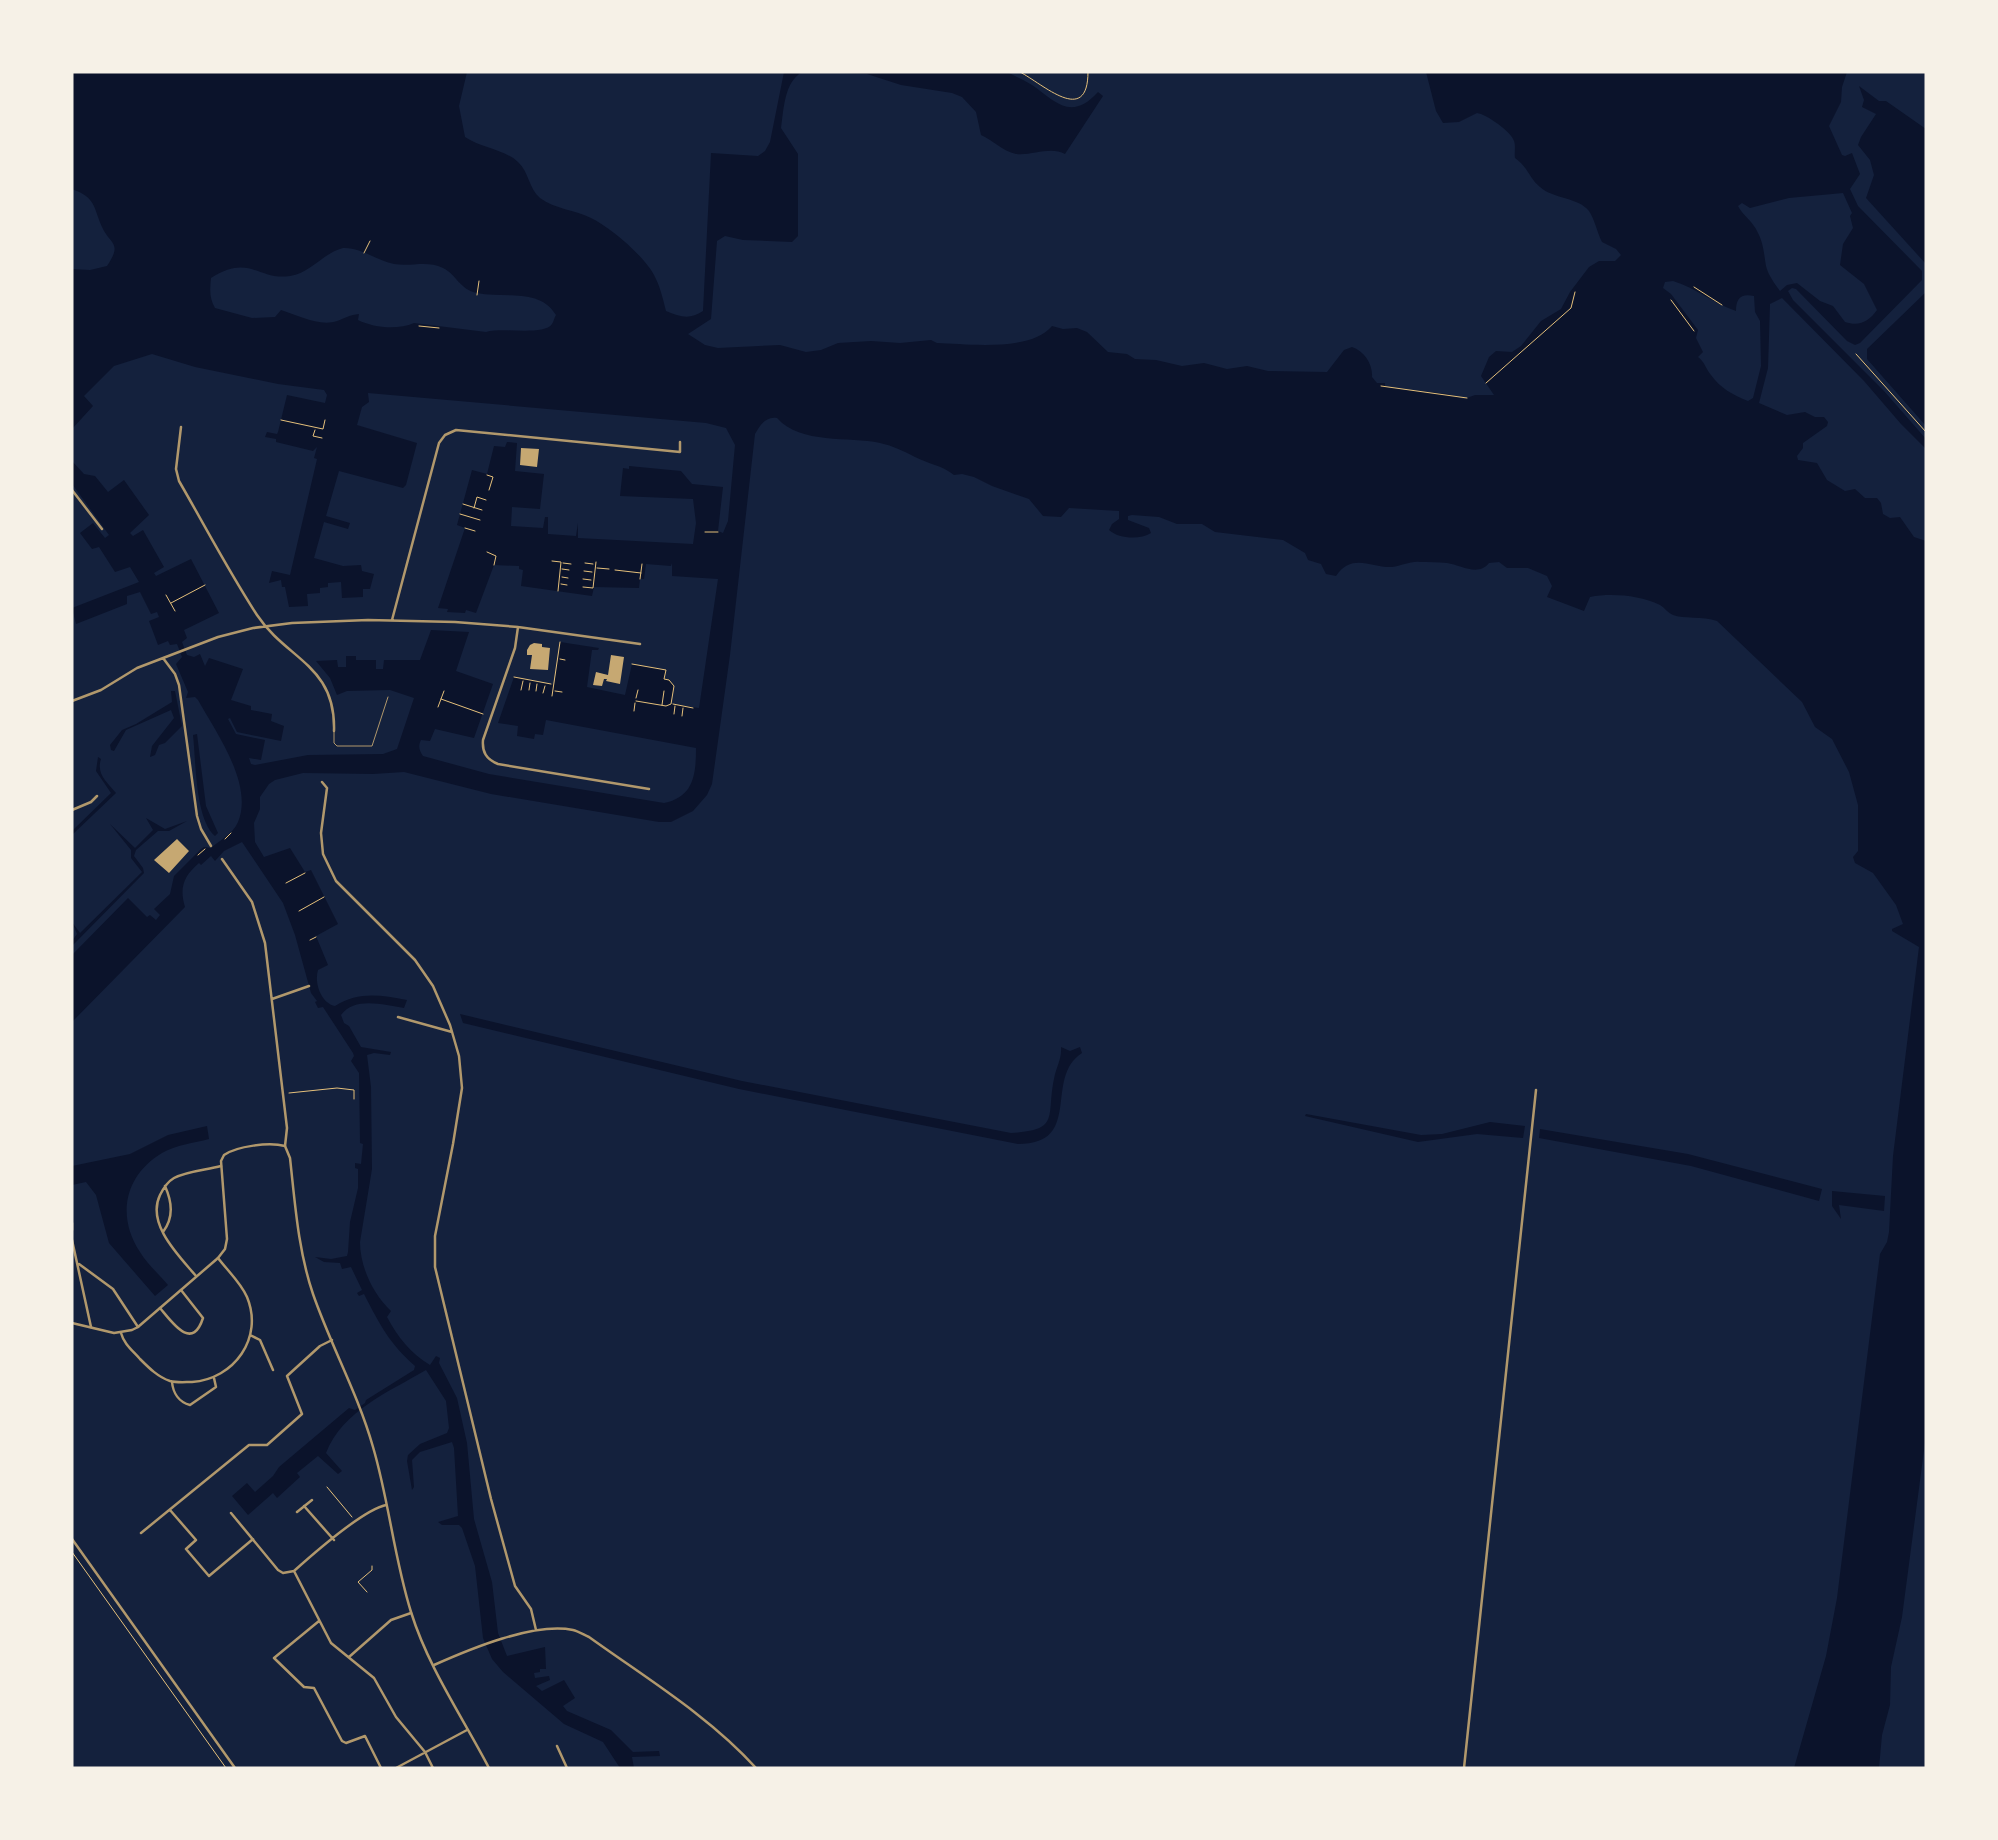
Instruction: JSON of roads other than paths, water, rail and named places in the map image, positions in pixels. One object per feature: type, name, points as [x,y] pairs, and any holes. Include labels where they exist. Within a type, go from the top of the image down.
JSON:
[{"type":"street","points":[[181,427],[177,475],[265,626],[310,665],[321,681],[332,708],[334,731]]},
{"type":"street","points":[[392,620],[439,443],[445,435],[456,429],[680,452],[680,442]]},
{"type":"street","points":[[72,490],[102,529]]},
{"type":"street","points":[[72,701],[101,690],[137,668],[218,637],[265,626],[337,620],[392,620],[518,627],[640,645]]},
{"type":"street","points":[[518,627],[515,648],[483,740],[483,751],[487,757],[498,764],[649,789]]},
{"type":"street","points":[[163,658],[175,674],[179,685],[197,816],[211,846]]},
{"type":"street","points":[[322,782],[327,788],[321,833],[323,854],[336,881],[415,960],[433,986],[459,1056],[461,1088],[451,1158],[435,1236],[435,1267],[497,1524],[515,1586],[531,1609],[536,1630]]},
{"type":"street","points":[[72,810],[91,802],[97,796]]},
{"type":"street","points":[[222,859],[247,893],[265,943],[284,1093],[287,1128],[285,1146],[290,1158],[304,1261],[313,1293],[374,1449],[411,1613],[434,1665],[489,1768]]},
{"type":"street","points":[[272,999],[309,986]]},
{"type":"street","points":[[398,1017],[452,1032]]},
{"type":"street","points":[[1464,1768],[1536,1090]]},
{"type":"street","points":[[72,1323],[121,1333],[138,1326],[160,1308],[225,1249],[227,1239],[221,1161],[228,1152],[271,1145],[285,1146]]},
{"type":"street","points":[[196,1276],[163,1232],[158,1220],[158,1199],[173,1178],[222,1166]]},
{"type":"street","points":[[163,1232],[171,1217],[170,1198],[165,1186]]},
{"type":"street","points":[[72,1223],[72,1230]]},
{"type":"street","points":[[72,1240],[91,1327]]},
{"type":"street","points":[[121,1333],[126,1343],[152,1371],[172,1382],[202,1381],[228,1371],[237,1361],[250,1335],[251,1321],[247,1297],[218,1258]]},
{"type":"street","points":[[79,1264],[113,1289],[138,1326]]},
{"type":"street","points":[[160,1308],[178,1329],[186,1333],[194,1333],[200,1328],[203,1318],[181,1290]]},
{"type":"street","points":[[250,1335],[260,1340],[273,1370]]},
{"type":"street","points":[[141,1533],[248,1445],[267,1445],[302,1414],[287,1376],[320,1346],[332,1339]]},
{"type":"street","points":[[172,1382],[177,1396],[184,1404],[190,1405],[216,1387],[214,1378]]},
{"type":"street","points":[[297,1512],[312,1500]]},
{"type":"street","points":[[231,1513],[280,1572],[294,1571],[355,1521],[386,1505]]},
{"type":"street","points":[[304,1506],[334,1539]]},
{"type":"street","points":[[170,1510],[196,1540],[186,1549],[209,1576],[253,1539]]},
{"type":"street","points":[[72,1539],[235,1768]]},
{"type":"street","points":[[294,1571],[331,1643],[374,1678],[396,1717],[425,1752],[433,1768]]},
{"type":"street","points":[[349,1657],[391,1620],[411,1613]]},
{"type":"street","points":[[319,1621],[274,1658],[304,1687],[314,1688],[342,1741],[346,1743],[365,1736],[382,1768]]},
{"type":"street","points":[[434,1665],[536,1630],[574,1630],[589,1637],[706,1722],[729,1740],[756,1768]]},
{"type":"street","points":[[396,1768],[468,1729]]},
{"type":"street","points":[[558,1746],[567,1768]]},
{"type":"lane","points":[[334,731],[334,743],[337,746],[372,746],[388,697]]},
{"type":"water","points":[[72,72],[467,72],[459,106],[465,137],[506,154],[518,162],[540,198],[552,205],[591,218],[617,235],[649,267],[658,284],[666,311],[689,317],[703,311],[711,153],[758,156],[765,151],[770,142],[784,72],[802,72],[788,89],[781,128],[798,154],[798,236],[792,242],[743,240],[725,236],[717,241],[711,319],[688,334],[705,345],[718,348],[780,345],[806,352],[821,350],[838,343],[871,341],[900,343],[931,340],[937,343],[998,345],[1030,340],[1052,326],[1063,329],[1077,328],[1087,332],[1108,352],[1127,354],[1135,359],[1156,360],[1182,366],[1204,363],[1227,369],[1247,366],[1268,371],[1327,372],[1344,350],[1352,347],[1364,355],[1371,367],[1372,377],[1377,383],[1385,383],[1385,387],[1447,394],[1464,399],[1475,395],[1494,395],[1481,376],[1489,357],[1496,351],[1512,352],[1521,346],[1541,321],[1561,309],[1589,267],[1599,261],[1615,261],[1621,255],[1616,249],[1602,242],[1589,211],[1584,206],[1545,191],[1536,184],[1515,158],[1512,137],[1498,124],[1477,113],[1459,122],[1443,123],[1436,111],[1426,72],[1847,72],[1841,102],[1829,126],[1842,155],[1852,153],[1860,174],[1850,189],[1858,206],[1922,271],[1922,280],[1855,345],[1847,341],[1796,289],[1788,291],[1793,300],[1884,391],[1926,439],[1926,449],[1782,298],[1770,304],[1768,368],[1759,403],[1787,415],[1805,412],[1815,417],[1824,417],[1828,422],[1827,426],[1803,443],[1798,460],[1817,463],[1827,480],[1845,491],[1855,489],[1865,498],[1877,498],[1883,514],[1890,518],[1900,517],[1914,537],[1926,541],[1926,1435],[1902,1617],[1891,1667],[1890,1705],[1882,1735],[1879,1768],[1794,1768],[1826,1656],[1837,1598],[1880,1254],[1889,1232],[1893,1156],[1919,947],[1892,931],[1903,924],[1896,905],[1873,873],[1855,863],[1853,857],[1858,851],[1858,805],[1849,772],[1832,739],[1815,727],[1802,702],[1717,621],[1673,615],[1660,605],[1643,599],[1616,595],[1590,597],[1584,611],[1547,597],[1552,586],[1547,576],[1528,568],[1507,568],[1499,562],[1489,563],[1475,570],[1440,562],[1413,562],[1392,567],[1355,563],[1342,569],[1336,576],[1326,574],[1321,564],[1308,560],[1305,553],[1283,540],[1215,532],[1202,524],[1177,524],[1159,517],[1128,516],[1128,520],[1149,528],[1151,533],[1136,538],[1124,537],[1109,530],[1119,519],[1119,511],[1069,508],[1061,517],[1043,516],[1029,499],[974,477],[954,475],[894,447],[868,441],[812,436],[787,427],[777,418],[761,424],[755,434],[730,655],[712,784],[707,795],[693,811],[671,822],[659,822],[491,794],[404,772],[303,773],[269,784],[260,797],[260,809],[254,823],[255,842],[264,857],[290,848],[305,872],[311,870],[338,924],[316,936],[328,965],[318,970],[317,975],[322,997],[335,1006],[361,996],[407,1000],[404,1008],[362,1004],[354,1005],[341,1015],[361,1047],[391,1052],[390,1055],[367,1055],[371,1087],[372,1169],[360,1242],[362,1261],[369,1280],[391,1311],[387,1317],[395,1331],[423,1361],[430,1365],[436,1356],[440,1358],[439,1363],[457,1398],[467,1443],[474,1519],[492,1582],[498,1633],[507,1656],[545,1647],[546,1669],[534,1673],[535,1678],[549,1676],[550,1680],[536,1686],[542,1691],[564,1680],[575,1698],[563,1706],[567,1711],[611,1730],[633,1752],[659,1751],[660,1756],[632,1757],[634,1768],[620,1768],[603,1742],[564,1724],[503,1672],[492,1659],[483,1638],[475,1566],[462,1528],[459,1525],[442,1525],[438,1522],[458,1516],[452,1442],[420,1452],[412,1460],[412,1490],[408,1455],[420,1444],[447,1433],[449,1428],[446,1401],[426,1370],[368,1404],[344,1425],[326,1453],[342,1471],[338,1474],[318,1456],[297,1473],[300,1477],[277,1498],[273,1493],[248,1515],[232,1496],[247,1483],[255,1492],[279,1467],[349,1408],[355,1410],[366,1400],[414,1370],[415,1366],[386,1333],[364,1294],[359,1296],[357,1293],[362,1290],[351,1267],[342,1269],[340,1263],[324,1262],[315,1257],[331,1259],[347,1256],[348,1252],[350,1222],[358,1188],[358,1169],[355,1168],[355,1163],[361,1164],[363,1144],[360,1143],[359,1073],[351,1061],[353,1053],[323,1007],[318,1008],[315,1002],[317,1001],[311,993],[283,903],[242,842],[224,851],[215,861],[211,856],[194,868],[186,877],[183,888],[185,907],[72,1022],[72,955],[128,898],[147,917],[150,915],[156,920],[160,915],[154,909],[170,894],[174,876],[201,849],[211,848],[230,833],[238,822],[242,807],[237,775],[222,742],[198,700],[195,697],[186,698],[188,692],[176,664],[182,657],[177,644],[170,645],[168,641],[158,645],[149,621],[159,617],[157,612],[151,614],[140,592],[127,596],[127,604],[76,624],[72,608],[139,582],[130,567],[115,572],[99,547],[92,549],[80,533],[93,523],[105,538],[109,535],[72,484],[72,461],[84,474],[95,476],[108,492],[124,480],[149,515],[130,533],[133,536],[143,530],[164,567],[154,573],[156,576],[191,559],[219,613],[184,630],[187,638],[182,642],[187,655],[194,657],[200,654],[205,666],[209,658],[243,669],[231,700],[251,706],[251,710],[272,714],[271,721],[284,726],[281,741],[237,732],[230,718],[228,719],[236,734],[265,740],[261,760],[249,758],[251,764],[308,755],[383,754],[397,749],[414,698],[390,690],[347,691],[337,695],[330,678],[316,661],[337,660],[338,667],[346,667],[346,656],[356,656],[356,660],[376,660],[376,669],[383,669],[384,660],[420,660],[431,630],[469,632],[456,671],[493,684],[474,738],[435,729],[430,741],[421,740],[419,744],[423,756],[489,774],[664,803],[682,796],[687,790],[694,775],[696,748],[546,720],[543,735],[535,734],[534,739],[517,736],[518,726],[498,723],[514,677],[554,685],[560,642],[599,648],[592,650],[587,687],[625,695],[632,664],[666,670],[664,679],[674,686],[671,704],[699,708],[718,579],[672,576],[672,563],[671,566],[646,564],[644,579],[640,579],[639,588],[594,587],[592,596],[521,586],[523,570],[519,569],[519,566],[494,565],[476,613],[466,610],[465,613],[447,612],[448,609],[438,608],[465,528],[457,525],[472,470],[487,474],[494,446],[505,447],[507,442],[517,443],[515,471],[544,474],[540,509],[512,507],[511,526],[543,528],[545,517],[548,517],[548,534],[576,536],[578,523],[578,538],[693,544],[696,523],[693,499],[620,496],[623,468],[629,469],[629,466],[681,471],[692,484],[723,487],[718,531],[723,533],[728,521],[735,445],[726,428],[706,423],[368,393],[369,402],[362,407],[357,425],[417,443],[406,485],[403,488],[339,471],[326,516],[350,523],[348,529],[324,522],[314,558],[343,566],[361,565],[362,571],[374,574],[370,589],[363,589],[363,597],[342,598],[341,582],[328,583],[328,587],[320,588],[320,593],[307,594],[308,606],[289,607],[281,580],[269,583],[272,571],[290,575],[317,459],[314,458],[317,447],[313,451],[265,437],[267,432],[277,434],[287,395],[325,403],[327,395],[324,390],[278,384],[195,367],[152,354],[114,366],[84,396],[93,406],[72,429],[72,269],[90,270],[107,266],[115,248],[90,199],[72,189]],"holes":[[[1843,193],[1852,213],[1850,216],[1853,228],[1843,244],[1840,265],[1864,284],[1877,310],[1860,323],[1845,322],[1833,306],[1820,301],[1797,283],[1787,285],[1780,291],[1767,269],[1758,233],[1738,206],[1742,203],[1750,208],[1789,198]],[[350,248],[394,264],[437,266],[471,291],[487,295],[531,297],[549,306],[556,315],[552,324],[541,330],[486,332],[414,323],[401,327],[379,326],[358,320],[359,314],[323,323],[281,310],[275,317],[252,318],[215,308],[213,304],[210,293],[211,278],[224,271],[245,268],[270,275],[290,276],[304,271],[336,251]],[[1665,282],[1681,284],[1736,311],[1740,297],[1754,296],[1755,312],[1760,321],[1761,366],[1753,398],[1748,401],[1732,394],[1711,375],[1698,357],[1703,352],[1696,338],[1698,330],[1671,294],[1663,288]]]},
{"type":"water","points":[[821,72],[1007,72],[1064,106],[1080,106],[1098,92],[1103,96],[1065,154],[1047,151],[1016,154],[981,135],[976,112],[962,97],[901,85],[867,74]]},
{"type":"water","points":[[1859,86],[1926,129],[1926,264],[1866,198],[1874,175],[1870,160],[1858,145],[1876,114],[1862,107],[1864,100]]},
{"type":"water","points":[[1926,292],[1926,426],[1867,359],[1867,349]]},
{"type":"water","points":[[171,691],[175,691],[182,726],[165,743],[159,745],[155,755],[150,757],[152,746],[174,718],[171,710],[126,730],[114,751],[111,750],[110,745],[122,730],[172,702]]},
{"type":"water","points":[[197,734],[206,806],[218,833],[215,836],[208,828],[200,803],[193,735]]},
{"type":"water","points":[[98,757],[101,759],[101,773],[116,793],[72,835],[72,831],[111,793],[96,771]]},
{"type":"water","points":[[146,818],[165,829],[187,821],[169,831],[158,831],[136,850],[134,856],[144,873],[72,946],[77,934],[72,922],[80,933],[142,872],[131,858],[131,850],[110,824],[135,848],[153,830]]},
{"type":"water","points":[[460,1014],[742,1081],[1011,1133],[1038,1129],[1048,1119],[1061,1047],[1070,1051],[1080,1047],[1082,1053],[1071,1064],[1065,1078],[1057,1122],[1050,1133],[1038,1141],[1018,1144],[739,1089],[463,1023]]},
{"type":"water","points":[[1306,1114],[1421,1135],[1442,1134],[1490,1122],[1525,1126],[1523,1138],[1477,1134],[1418,1142],[1305,1116]]},
{"type":"water","points":[[207,1126],[209,1139],[173,1148],[149,1162],[132,1184],[128,1197],[128,1224],[133,1238],[146,1261],[168,1285],[155,1296],[109,1243],[96,1195],[86,1182],[72,1185],[72,1166],[130,1154],[168,1135]]},
{"type":"water","points":[[1540,1129],[1688,1154],[1822,1189],[1819,1201],[1691,1166],[1539,1138]]},
{"type":"water","points":[[1832,1191],[1885,1196],[1884,1211],[1839,1205],[1841,1219],[1832,1206]]}]
